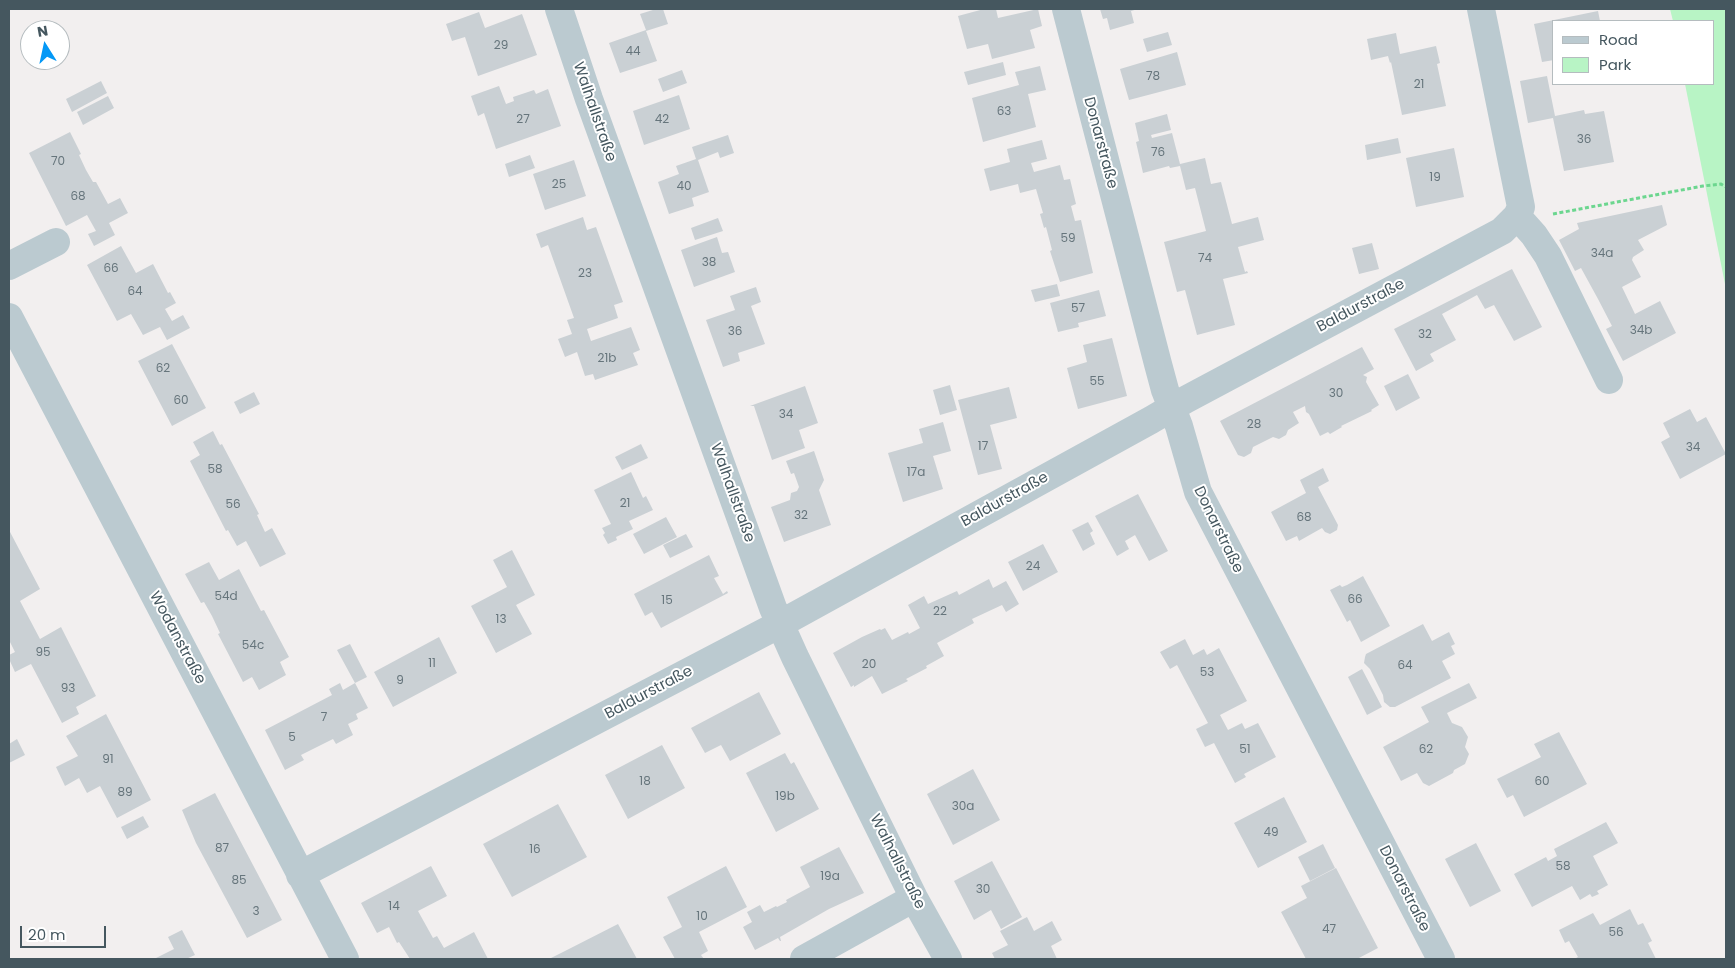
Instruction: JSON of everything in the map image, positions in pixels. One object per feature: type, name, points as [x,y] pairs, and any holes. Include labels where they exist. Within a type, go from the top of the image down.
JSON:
[{"type":"street","name":"Walhallstraße","points":[[559,9],[589,99],[780,624],[914,898],[948,959]]},
{"type":"street","name":"Donarstraße","points":[[1066,9],[1158,364],[1179,426],[1198,492],[1441,959]]},
{"type":"street","points":[[1482,9],[1521,207],[1517,216],[1534,235],[1548,256],[1609,380]]},
{"type":"street","name":"Baldurstraße","points":[[300,875],[780,624],[1172,409],[1194,395],[1502,231],[1517,216]]},
{"type":"street","points":[[9,266],[56,242]]},
{"type":"street","name":"Wodanstraße","points":[[9,317],[300,875],[337,956]]},
{"type":"street","points":[[804,959],[914,898]]},
{"type":"path","points":[[1517,216],[1540,216],[1703,186],[1721,184],[1726,187]]},
{"type":"green space","points":[[1670,9],[1726,9],[1726,289],[1685,85],[1715,85],[1715,20],[1673,20]]},
{"type":"building","points":[[663,9],[668,24],[646,31],[657,61],[620,73],[609,43],[646,30],[640,14]]},
{"type":"building","points":[[984,9],[996,9],[998,18],[1038,9],[1042,26],[1030,30],[1035,48],[992,59],[988,44],[967,49],[958,16]]},
{"type":"building","points":[[1100,9],[1138,9],[1131,11],[1134,23],[1110,30],[1107,18],[1103,19]]},
{"type":"building","points":[[1598,11],[1600,20],[1554,20]]},
{"type":"building","points":[[479,12],[485,28],[522,14],[537,55],[478,76],[465,37],[452,41],[446,24]]},
{"type":"building","points":[[1552,20],[1552,60],[1542,62],[1534,24]]},
{"type":"building","points":[[1168,32],[1172,45],[1147,52],[1143,39]]},
{"type":"building","points":[[1396,33],[1400,54],[1436,46],[1440,63],[1437,64],[1446,106],[1402,115],[1391,62],[1388,56],[1371,60],[1367,39]]},
{"type":"building","points":[[1177,52],[1186,85],[1129,100],[1120,69]]},
{"type":"building","points":[[1003,62],[1006,75],[968,85],[964,72]]},
{"type":"building","points":[[1040,66],[1046,90],[1028,94],[1036,127],[983,142],[972,98],[1019,85],[1015,72]]},
{"type":"building","points":[[682,70],[687,83],[663,92],[658,79]]},
{"type":"building","points":[[1547,76],[1555,116],[1584,110],[1585,114],[1604,111],[1614,162],[1564,171],[1553,118],[1528,123],[1520,81]]},
{"type":"building","points":[[101,81],[107,93],[72,112],[66,99]]},
{"type":"building","points":[[499,86],[506,104],[514,101],[513,97],[534,90],[536,94],[548,89],[561,126],[496,149],[484,113],[478,116],[471,96]]},
{"type":"building","points":[[679,95],[690,129],[644,145],[633,111]]},
{"type":"building","points":[[108,96],[114,108],[83,125],[77,112]]},
{"type":"building","points":[[1167,114],[1171,130],[1151,135],[1152,138],[1172,133],[1180,164],[1205,158],[1211,184],[1221,182],[1232,224],[1258,217],[1264,240],[1238,247],[1245,272],[1247,271],[1248,273],[1223,279],[1235,325],[1197,335],[1185,290],[1177,292],[1164,242],[1206,231],[1195,188],[1186,190],[1180,166],[1170,168],[1169,166],[1143,173],[1136,142],[1139,141],[1135,123]]},
{"type":"building","points":[[70,132],[81,154],[79,155],[86,170],[93,182],[96,182],[108,204],[120,198],[128,213],[109,223],[115,235],[94,246],[88,234],[96,231],[87,215],[66,226],[29,153]]},
{"type":"building","points":[[728,135],[734,153],[720,158],[718,152],[698,160],[709,192],[692,198],[694,206],[669,214],[658,182],[679,174],[676,166],[696,159],[692,147]]},
{"type":"building","points":[[1398,138],[1401,153],[1367,160],[1365,145]]},
{"type":"building","points":[[1042,140],[1047,159],[1031,163],[1034,172],[1060,165],[1064,180],[1070,179],[1076,204],[1071,206],[1075,221],[1081,220],[1093,273],[1060,282],[1050,251],[1052,250],[1046,227],[1044,228],[1040,214],[1043,213],[1036,189],[1020,193],[1018,184],[990,191],[984,169],[1010,162],[1007,149]]},
{"type":"building","points":[[1454,148],[1464,197],[1416,207],[1406,158]]},
{"type":"building","points":[[530,155],[535,168],[509,177],[505,164]]},
{"type":"building","points":[[574,160],[586,196],[545,210],[533,174]]},
{"type":"building","points":[[1662,205],[1667,225],[1638,240],[1644,250],[1633,257],[1632,260],[1641,277],[1622,287],[1635,314],[1660,301],[1676,333],[1623,361],[1606,329],[1612,326],[1598,299],[1581,268],[1575,271],[1559,240],[1579,229],[1577,223]]},
{"type":"building","points":[[583,217],[587,230],[596,227],[623,302],[614,305],[618,318],[587,329],[591,341],[631,327],[640,350],[633,353],[638,365],[595,380],[593,374],[585,376],[577,352],[565,357],[558,339],[572,334],[567,320],[574,318],[548,245],[541,248],[536,234]]},
{"type":"building","points":[[718,218],[723,231],[695,240],[691,228]]},
{"type":"building","points":[[717,237],[722,253],[728,252],[735,272],[694,287],[681,250]]},
{"type":"building","points":[[1372,243],[1379,269],[1359,274],[1352,248]]},
{"type":"building","points":[[121,246],[136,273],[153,264],[168,293],[170,292],[176,303],[165,309],[172,321],[183,315],[190,328],[167,340],[160,327],[143,335],[131,314],[117,321],[87,265]]},
{"type":"building","points":[[1512,269],[1542,327],[1514,341],[1494,305],[1485,309],[1477,295],[1442,314],[1456,340],[1430,354],[1434,361],[1416,371],[1394,329]]},
{"type":"building","points":[[1057,284],[1060,296],[1035,302],[1031,290]]},
{"type":"building","points":[[756,287],[761,302],[751,306],[765,344],[738,353],[740,361],[723,367],[706,320],[735,310],[730,296]]},
{"type":"building","points":[[1099,290],[1106,316],[1078,323],[1079,327],[1058,332],[1050,303]]},
{"type":"building","points":[[1112,338],[1127,396],[1078,409],[1067,368],[1087,362],[1083,345]]},
{"type":"building","points":[[172,344],[206,408],[172,426],[138,361]]},
{"type":"building","points":[[1362,347],[1374,369],[1363,375],[1367,377],[1366,382],[1379,405],[1372,411],[1341,426],[1330,434],[1328,432],[1320,436],[1309,414],[1306,412],[1305,406],[1293,412],[1299,423],[1288,430],[1286,435],[1279,439],[1273,437],[1253,447],[1251,453],[1244,457],[1238,455],[1220,421]]},
{"type":"building","points":[[1408,374],[1420,398],[1396,411],[1384,386]]},
{"type":"building","points":[[950,385],[957,410],[940,415],[933,390]]},
{"type":"building","points":[[805,386],[818,423],[799,430],[805,448],[772,460],[754,406],[750,406]]},
{"type":"building","points":[[1009,387],[1017,418],[990,425],[1002,469],[978,475],[958,400]]},
{"type":"building","points":[[254,392],[260,404],[240,414],[234,402]]},
{"type":"building","points":[[1690,409],[1697,422],[1706,417],[1726,454],[1680,479],[1661,442],[1670,437],[1663,423]]},
{"type":"building","points":[[943,422],[951,451],[933,456],[943,489],[903,502],[888,453],[923,443],[919,429]]},
{"type":"building","points":[[213,431],[220,445],[222,444],[259,514],[257,515],[265,532],[272,528],[286,554],[260,567],[246,541],[237,546],[228,530],[226,531],[190,461],[200,455],[193,442]]},
{"type":"building","points":[[641,444],[648,458],[622,470],[615,457]]},
{"type":"building","points":[[814,451],[824,480],[819,490],[831,525],[784,542],[771,507],[790,500],[791,493],[797,491],[799,487],[794,473],[791,474],[786,461]]},
{"type":"building","points":[[1323,468],[1329,481],[1318,487],[1338,525],[1337,530],[1330,534],[1322,528],[1299,541],[1297,536],[1286,541],[1271,512],[1306,493],[1300,480]]},
{"type":"building","points":[[631,472],[643,498],[646,496],[653,510],[629,521],[633,529],[616,537],[617,540],[608,544],[603,535],[605,533],[602,528],[611,524],[594,490]]},
{"type":"building","points":[[1138,494],[1168,551],[1149,561],[1135,535],[1125,541],[1129,549],[1117,556],[1095,516]]},
{"type":"building","points":[[666,517],[677,537],[644,554],[633,534]]},
{"type":"building","points":[[1088,522],[1093,531],[1090,533],[1095,544],[1083,551],[1072,530]]},
{"type":"building","points":[[9,530],[40,589],[20,601],[40,639],[61,627],[96,696],[76,707],[79,714],[62,723],[31,664],[15,672],[9,659],[9,655],[15,652],[9,640]]},
{"type":"building","points":[[686,534],[693,547],[670,558],[663,545]]},
{"type":"building","points":[[1043,544],[1058,572],[1023,591],[1008,562]]},
{"type":"building","points":[[512,550],[535,595],[516,605],[532,634],[496,653],[471,606],[507,587],[493,560]]},
{"type":"building","points":[[709,555],[719,576],[714,578],[723,594],[727,591],[728,593],[661,628],[652,612],[645,616],[634,594]]},
{"type":"building","points":[[209,562],[219,580],[239,569],[261,611],[264,610],[289,657],[280,662],[286,675],[259,690],[252,677],[243,682],[218,634],[220,633],[212,616],[204,602],[201,603],[185,574]]},
{"type":"building","points":[[1363,576],[1390,626],[1361,642],[1350,620],[1347,622],[1330,590],[1340,585],[1342,587],[1347,585]]},
{"type":"building","points":[[989,579],[993,588],[1006,581],[1019,604],[1006,612],[1002,605],[972,619],[974,623],[937,643],[944,656],[906,679],[908,681],[882,694],[872,676],[851,687],[833,653],[880,629],[885,628],[892,640],[908,632],[909,634],[920,628],[908,605],[924,596],[928,604],[957,591],[959,595]]},
{"type":"building","points":[[1423,624],[1432,641],[1449,632],[1455,644],[1451,646],[1455,654],[1442,661],[1451,678],[1395,707],[1390,707],[1384,702],[1383,695],[1370,669],[1364,663],[1366,654]]},
{"type":"building","points":[[439,637],[457,673],[393,707],[374,672]]},
{"type":"building","points":[[1185,639],[1193,655],[1204,649],[1207,655],[1219,648],[1247,701],[1220,715],[1228,730],[1242,723],[1245,729],[1258,723],[1276,757],[1244,774],[1246,777],[1235,783],[1214,743],[1205,747],[1196,729],[1208,723],[1177,665],[1170,669],[1160,652]]},
{"type":"building","points":[[350,644],[367,677],[355,683],[337,650]]},
{"type":"building","points":[[1362,669],[1382,707],[1367,715],[1348,677]]},
{"type":"building","points":[[340,683],[343,690],[355,683],[368,708],[356,714],[358,719],[348,724],[353,735],[336,744],[333,739],[301,755],[304,760],[285,770],[265,730],[332,695],[329,689]]},
{"type":"building","points":[[1469,683],[1477,698],[1447,713],[1452,723],[1462,727],[1468,737],[1465,747],[1469,754],[1465,764],[1429,786],[1423,783],[1417,773],[1401,781],[1383,747],[1429,722],[1421,707]]},
{"type":"building","points":[[759,692],[781,734],[730,761],[721,745],[705,753],[691,728]]},
{"type":"building","points":[[106,714],[151,800],[117,818],[100,786],[87,793],[79,778],[65,786],[56,767],[78,756],[66,736]]},
{"type":"building","points":[[1559,732],[1587,784],[1524,817],[1513,795],[1507,798],[1497,779],[1541,757],[1534,744]]},
{"type":"building","points":[[17,739],[25,755],[9,763],[9,744]]},
{"type":"building","points":[[662,745],[685,788],[628,819],[605,775]]},
{"type":"building","points":[[785,753],[791,764],[794,762],[819,809],[776,832],[746,773]]},
{"type":"building","points":[[973,769],[1000,820],[953,845],[927,794]]},
{"type":"building","points":[[215,793],[282,920],[247,938],[196,843],[182,810]]},
{"type":"building","points":[[1284,797],[1307,842],[1258,868],[1234,823]]},
{"type":"building","points":[[558,804],[587,857],[512,897],[483,844]]},
{"type":"building","points":[[143,816],[149,827],[127,839],[121,827]]},
{"type":"building","points":[[1606,822],[1618,843],[1593,856],[1608,885],[1597,891],[1599,894],[1592,897],[1590,894],[1580,900],[1572,886],[1532,907],[1514,874],[1546,857],[1548,861],[1557,856],[1554,849]]},
{"type":"building","points":[[1476,843],[1501,891],[1470,907],[1445,859]]},
{"type":"building","points":[[1323,844],[1335,868],[1310,881],[1298,857]]},
{"type":"building","points":[[839,847],[864,893],[829,909],[780,937],[781,941],[778,938],[755,950],[743,927],[752,922],[747,912],[760,905],[764,912],[777,907],[810,887],[800,867]]},
{"type":"building","points":[[992,861],[1022,917],[1001,929],[991,910],[974,920],[954,881]]},
{"type":"building","points":[[431,866],[447,896],[418,911],[433,938],[437,936],[444,948],[474,932],[488,959],[410,959],[399,942],[397,943],[389,927],[377,933],[361,903]]},
{"type":"building","points":[[726,866],[747,907],[699,932],[708,951],[701,955],[704,959],[675,959],[663,937],[682,927],[667,897]]},
{"type":"building","points":[[1336,868],[1378,948],[1357,959],[1306,959],[1281,912],[1307,898],[1301,886]]},
{"type":"building","points":[[1630,909],[1638,925],[1643,923],[1652,941],[1648,943],[1656,959],[1574,959],[1578,957],[1569,941],[1565,943],[1559,930],[1593,913],[1600,925]]},
{"type":"building","points":[[1027,917],[1034,931],[1052,921],[1062,940],[1051,946],[1057,959],[995,959],[992,953],[1008,945],[1000,931]]},
{"type":"building","points":[[618,924],[637,959],[549,959],[565,951]]},
{"type":"building","points":[[182,930],[195,955],[186,959],[154,959],[174,949],[168,937]]}]
